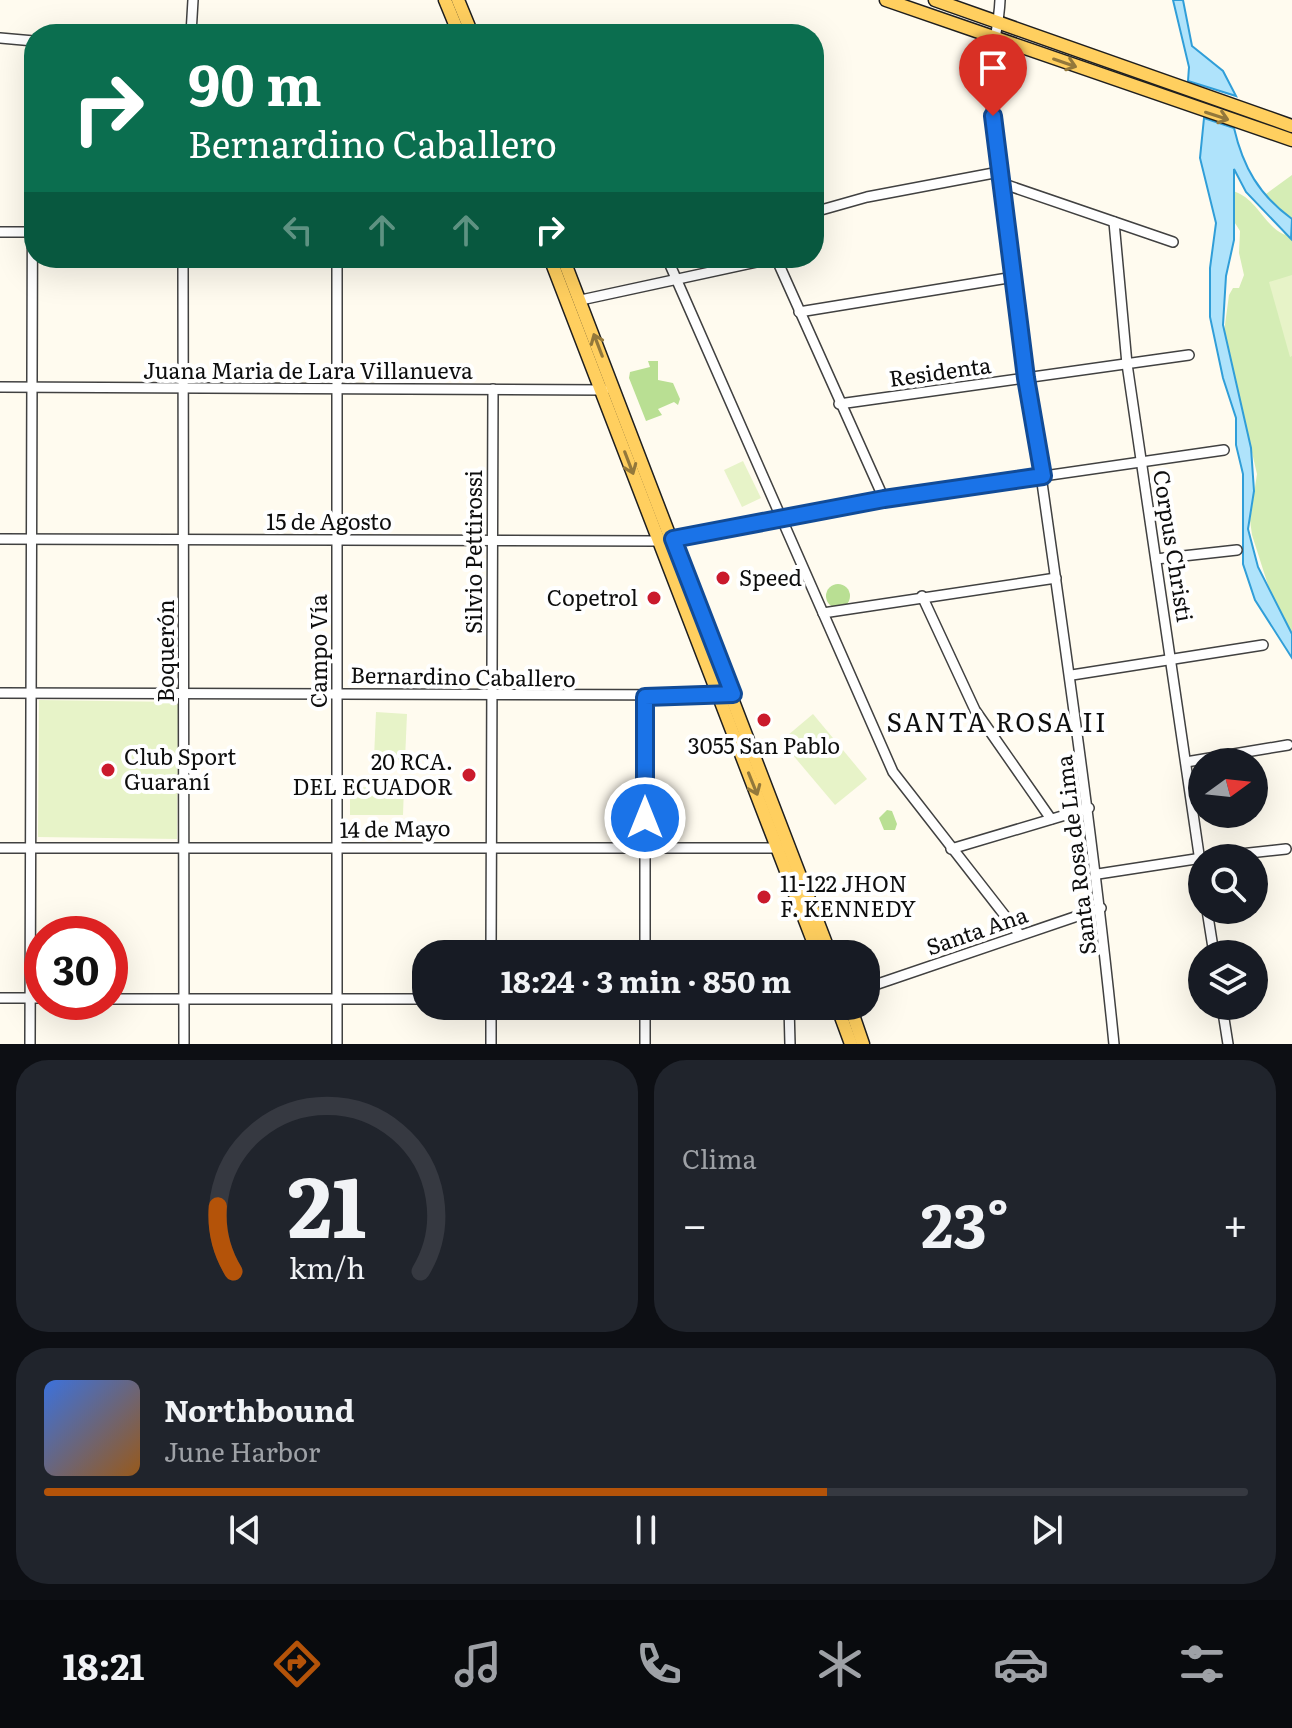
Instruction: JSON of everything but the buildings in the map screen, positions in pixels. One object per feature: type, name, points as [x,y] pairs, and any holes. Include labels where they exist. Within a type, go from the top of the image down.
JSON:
[{"type":"main road","points":[[445,0],[455,24]]},
{"type":"main road","points":[[458,0],[468,24]]},
{"type":"main road","points":[[886,0],[1292,140]]},
{"type":"main road","points":[[935,0],[1292,126]]},
{"type":"main road","points":[[554,268],[673,539],[733,694],[814,940]]},
{"type":"main road","points":[[567,268],[581,300],[658,541],[718,695],[824,940]]},
{"type":"main road","points":[[842,1020],[851,1044]]},
{"type":"main road","points":[[855,1020],[863,1044]]},
{"type":"street","points":[[192,24],[193,0]]},
{"type":"street","name":"Santa Rosa de Lima","points":[[1000,0],[999,22],[989,62],[989,87],[1026,378],[1072,675],[1098,874],[1114,1044]]},
{"type":"street","points":[[0,38],[24,40]]},
{"type":"street","points":[[824,209],[867,197],[1000,178],[1173,242]]},
{"type":"street","name":"Corpus Christi","points":[[1114,222],[1127,364],[1200,844]]},
{"type":"street","points":[[0,232],[24,232]]},
{"type":"street","points":[[31,916],[33,268]]},
{"type":"street","name":"Boquerón","points":[[183,268],[184,1044]]},
{"type":"street","name":"Campo Vía","points":[[337,268],[337,1044]]},
{"type":"street","points":[[671,268],[893,772],[1020,935]]},
{"type":"street","points":[[581,300],[733,268]]},
{"type":"street","points":[[780,268],[884,499]]},
{"type":"street","points":[[799,312],[1014,277]]},
{"type":"street","name":"Residenta","points":[[839,404],[1189,355]]},
{"type":"street","name":"Juana Maria de Lara Villanueva","points":[[0,387],[609,390]]},
{"type":"street","name":"Silvio Pettirossi","points":[[491,940],[493,389]]},
{"type":"street","name":"15 de Agosto","points":[[0,539],[658,541],[884,499],[1224,450]]},
{"type":"street","points":[[1156,559],[1237,550]]},
{"type":"street","points":[[823,613],[1056,578]]},
{"type":"street","points":[[922,596],[975,710],[1051,819]]},
{"type":"street","points":[[1072,675],[1263,645]]},
{"type":"street","name":"Bernardino Caballero","points":[[0,693],[645,697],[733,694]]},
{"type":"street","points":[[645,697],[645,940]]},
{"type":"street","points":[[1186,762],[1288,745]]},
{"type":"street","points":[[951,849],[1089,808]]},
{"type":"street","name":"14 de Mayo","points":[[0,848],[784,848]]},
{"type":"street","points":[[1268,851],[1286,849]]},
{"type":"street","points":[[1098,874],[1188,860]]},
{"type":"street","name":"Santa Ana","points":[[880,983],[1101,908]]},
{"type":"street","points":[[0,998],[24,998]]},
{"type":"street","points":[[128,999],[412,999]]},
{"type":"street","points":[[30,1020],[30,1044]]},
{"type":"street","points":[[491,1020],[491,1044]]},
{"type":"street","points":[[645,1020],[645,1044]]},
{"type":"street","points":[[789,1020],[790,1044]]},
{"type":"street","points":[[1224,1020],[1228,1044]]},
{"type":"green space","points":[[1006,36],[1292,132],[1292,135]]},
{"type":"green space","points":[[1292,175],[1292,636],[1277,613],[1252,535],[1250,520],[1257,474],[1224,332],[1229,295],[1233,288],[1239,288],[1244,275],[1239,253],[1240,231],[1228,212],[1228,197],[1233,191],[1242,195],[1277,231],[1285,235],[1266,202],[1266,194]]},
{"type":"green space","points":[[1292,275],[1292,356],[1290,357],[1269,282]]},
{"type":"green space","points":[[648,361],[658,361],[658,380],[673,383],[680,399],[678,405],[674,402],[658,409],[662,415],[646,421],[629,378],[630,372],[650,367]]},
{"type":"green space","points":[[743,461],[761,498],[742,507],[724,470]]},
{"type":"green space","points":[[838,584],[849,591],[850,596],[843,607],[838,608],[827,601],[826,596],[833,585]]},
{"type":"green space","name":"Club Sport Guaraní","points":[[39,700],[178,702],[177,839],[38,837]]},
{"type":"green space","points":[[376,712],[407,714],[405,760],[374,758]]},
{"type":"green space","points":[[813,714],[867,779],[835,805],[781,741]]},
{"type":"green space","points":[[350,787],[404,787],[403,815],[350,815]]},
{"type":"green space","points":[[887,810],[892,811],[897,824],[895,830],[884,830],[879,818]]},
{"type":"water","points":[[1173,0],[1183,0],[1192,46],[1223,71],[1236,96],[1188,81],[1189,67]]},
{"type":"water","points":[[1204,118],[1234,128],[1242,155],[1254,179],[1270,200],[1292,219],[1291,239],[1246,192],[1234,169],[1234,240],[1226,276],[1223,325],[1251,448],[1254,491],[1248,529],[1258,567],[1292,634],[1292,658],[1255,600],[1243,564],[1243,474],[1236,445],[1236,418],[1223,378],[1210,317],[1210,268],[1216,223],[1200,158]]},
{"type":"place","name":"Speed","points":[[723,578]]},
{"type":"place","name":"Copetrol","points":[[654,598]]},
{"type":"place","name":"3055 San Pablo","points":[[764,720]]},
{"type":"place","name":"Club Sport Guaraní","points":[[108,770]]},
{"type":"place","name":"20 RCA. DEL ECUADOR","points":[[469,775]]},
{"type":"place","name":"11-122 JHON F. KENNEDY","points":[[764,897]]},
{"type":"district","name":"SANTA ROSA II","points":[[997,723]]},
{"type":"route","points":[[645,818],[645,697],[733,694],[673,539],[884,499],[1043,476],[1026,378],[993,116]]}]
